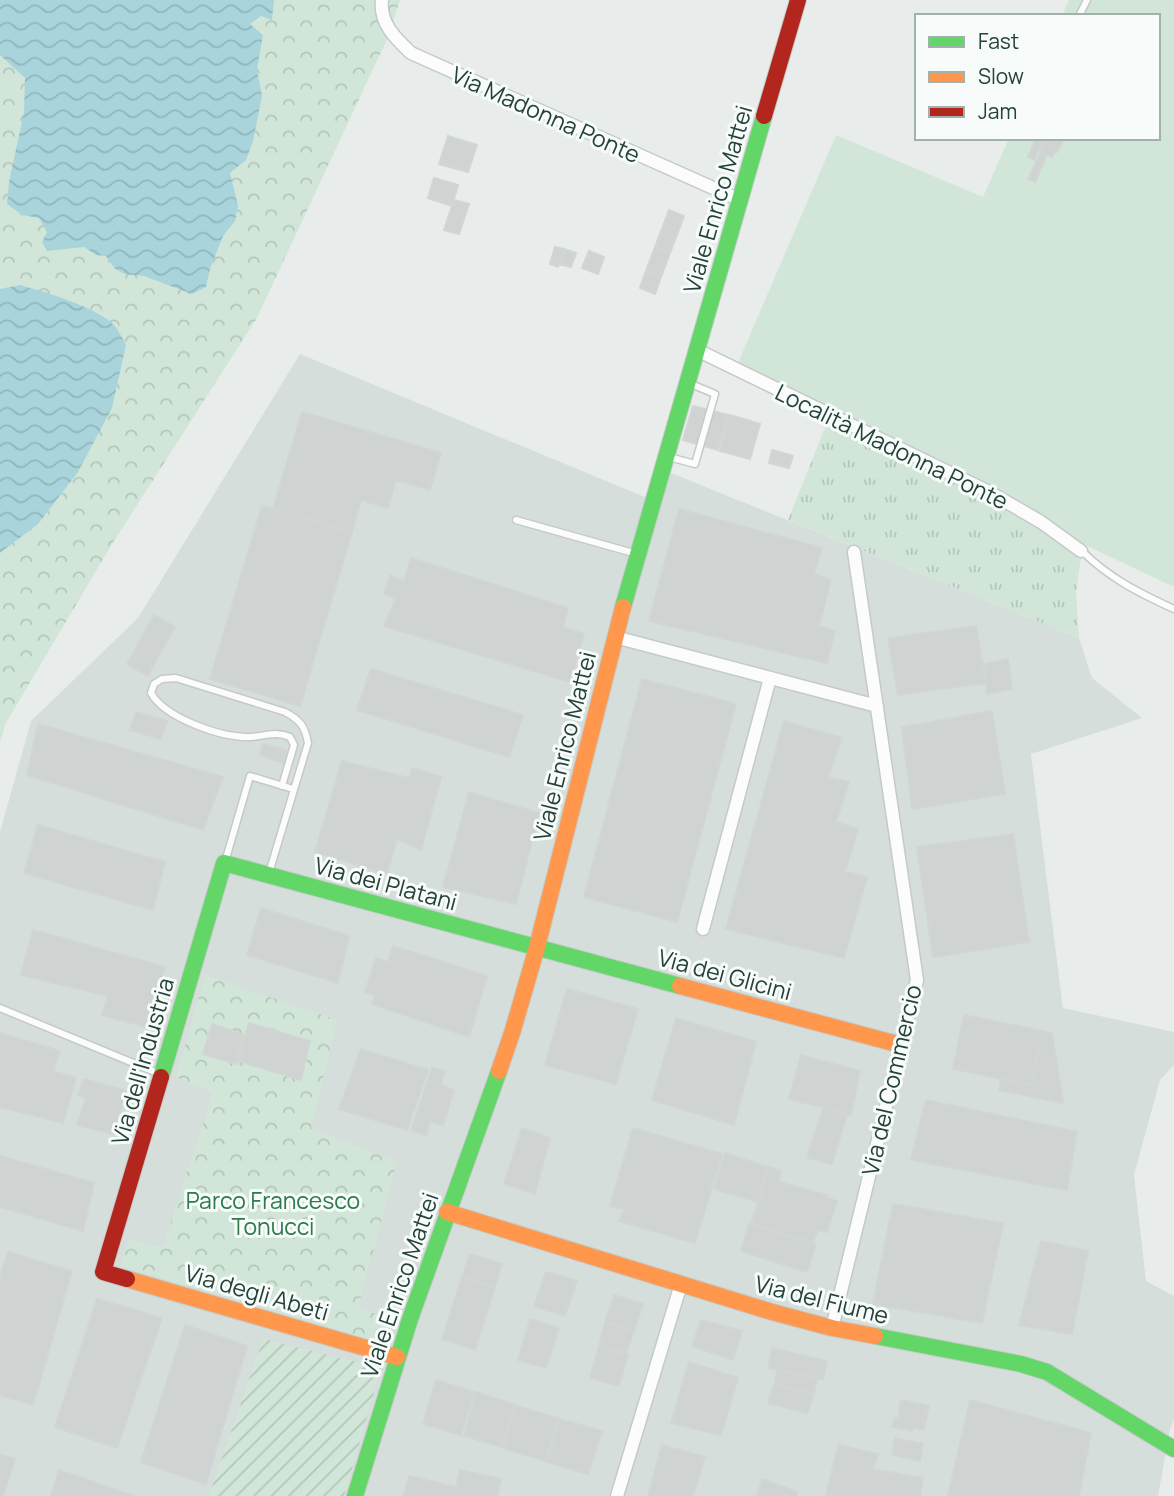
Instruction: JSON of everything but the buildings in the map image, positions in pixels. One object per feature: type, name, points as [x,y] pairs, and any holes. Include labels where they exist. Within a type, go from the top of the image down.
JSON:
[{"type":"street","name":"Via Madonna Ponte","points":[[382,0],[381,8],[391,34],[411,53],[740,200]]},
{"type":"street","name":"Viale Enrico Mattei","points":[[355,1496],[397,1357],[513,1030],[537,947],[615,637],[798,0]]},
{"type":"street","name":"Località Madonna Ponte","points":[[697,350],[991,493],[1041,522],[1082,551]]},
{"type":"street","name":"Via del Commercio","points":[[832,1328],[917,980],[854,552]]},
{"type":"street","points":[[615,637],[877,706]]},
{"type":"street","points":[[703,929],[770,678]]},
{"type":"street","name":"Via dei Platani","points":[[224,863],[537,947]]},
{"type":"street","name":"Via dell'Industria","points":[[103,1272],[224,863]]},
{"type":"street","name":"Via dei Glicini","points":[[537,947],[901,1045]]},
{"type":"street","name":"Via del Fiume","points":[[447,1212],[832,1328],[1021,1364],[1047,1372],[1174,1448]]},
{"type":"street","name":"Via degli Abeti","points":[[103,1272],[397,1357]]},
{"type":"street","points":[[617,1496],[681,1284]]},
{"type":"lane","points":[[667,456],[695,464],[715,394],[688,383]]},
{"type":"lane","points":[[516,520],[638,554]]},
{"type":"lane","points":[[1082,551],[1100,569],[1120,583],[1174,609]]},
{"type":"lane","points":[[268,875],[308,743],[306,729],[299,720],[285,712],[176,678],[162,678],[153,684],[151,693],[157,704],[198,725],[246,737],[281,733],[290,737],[294,745],[282,786]]},
{"type":"lane","points":[[224,863],[250,776],[293,789]]},
{"type":"lane","points":[[0,1008],[162,1075]]},
{"type":"shaded area","points":[[300,354],[642,496],[662,501],[671,473],[1079,638],[1092,678],[1142,718],[1031,754],[1063,1008],[1174,1032],[1174,1065],[1160,1080],[1134,1175],[1146,1281],[1174,1296],[1174,1419],[1158,1496],[0,1496],[0,832],[31,721],[138,618]]},
{"type":"green space","points":[[0,0],[400,0],[389,35],[257,318],[109,549],[6,723],[0,742]]},
{"type":"green space","points":[[1069,0],[1174,0],[1174,587],[1083,544],[1043,519],[737,365],[836,135],[983,197],[1008,140],[1160,140],[1160,14],[1063,14]]},
{"type":"green space","points":[[827,423],[1083,544],[1076,592],[1079,638],[788,520]]},
{"type":"green space","name":"Parco Francesco Tonucci","points":[[205,975],[337,1020],[311,1128],[397,1162],[358,1308],[389,1318],[384,1343],[121,1266],[128,1240],[163,1247],[213,1092],[176,1077]]},
{"type":"green space","points":[[263,1339],[381,1368],[344,1496],[209,1496]]},
{"type":"water","points":[[0,0],[274,0],[272,20],[261,16],[250,24],[263,35],[257,70],[262,96],[253,141],[246,160],[230,173],[238,206],[235,221],[223,236],[206,287],[192,294],[144,276],[125,274],[115,269],[106,256],[96,255],[84,247],[47,251],[42,242],[47,232],[39,218],[22,215],[7,204],[24,112],[25,78],[0,55]]},
{"type":"water","points":[[20,285],[70,301],[107,319],[115,326],[126,345],[112,408],[78,472],[38,524],[0,553],[0,289]]},
{"type":"traffic: fast","points":[[623,607],[764,116]]},
{"type":"traffic: fast","points":[[161,1077],[224,863],[680,986]]},
{"type":"traffic: fast","points":[[355,1496],[410,1319],[499,1071]]},
{"type":"traffic: fast","points":[[875,1336],[1021,1364],[1047,1372],[1174,1449]]},
{"type":"traffic: slow","points":[[499,1071],[537,947],[623,607]]},
{"type":"traffic: slow","points":[[680,986],[901,1045]]},
{"type":"traffic: slow","points":[[447,1212],[772,1312],[875,1336]]},
{"type":"traffic: slow","points":[[127,1279],[397,1357]]},
{"type":"traffic: jam","points":[[764,116],[798,0]]},
{"type":"traffic: jam","points":[[127,1279],[103,1272],[161,1077]]}]
